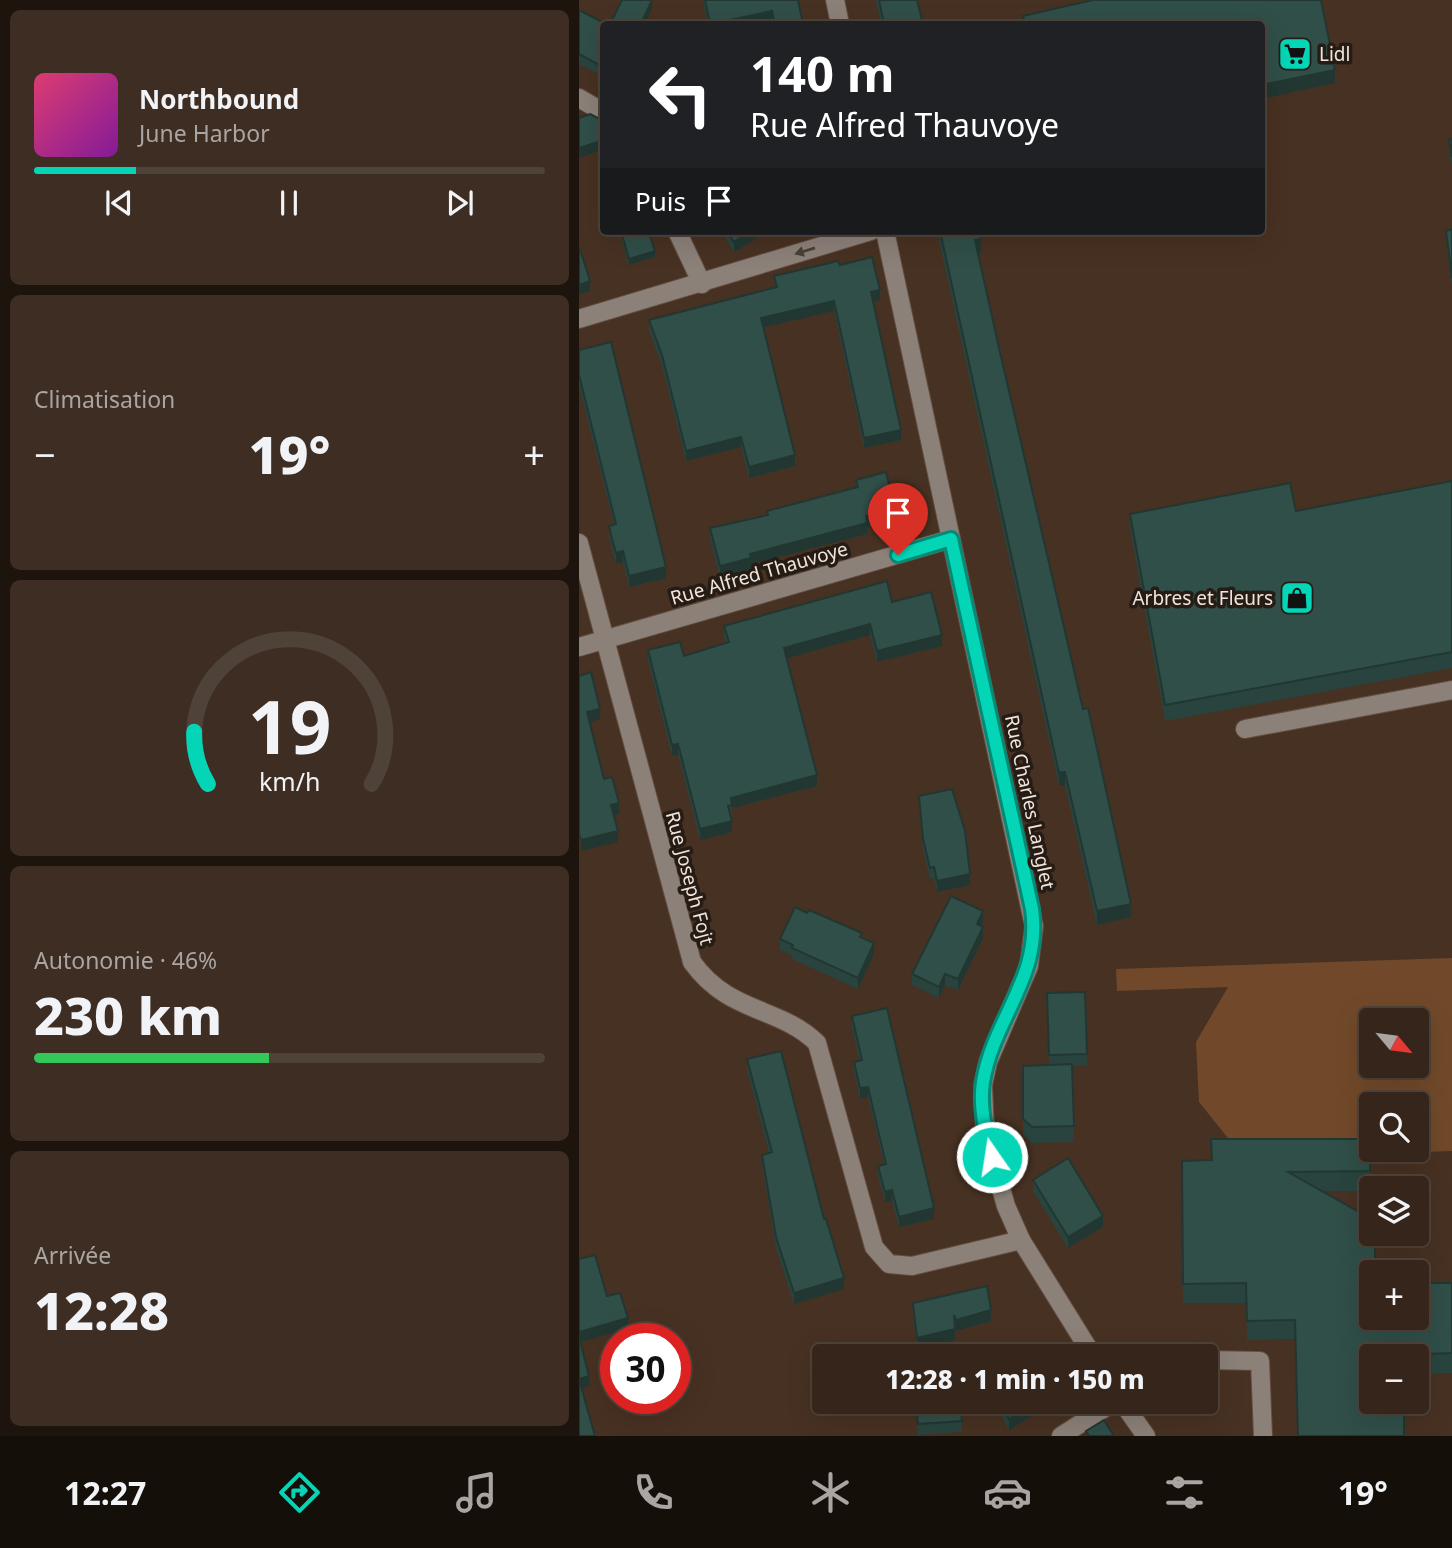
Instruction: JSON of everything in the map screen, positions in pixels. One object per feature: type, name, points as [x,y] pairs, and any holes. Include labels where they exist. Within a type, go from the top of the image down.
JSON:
[{"type":"street","points":[[835,0],[839,21]]},
{"type":"street","points":[[579,98],[600,110]]},
{"type":"street","points":[[679,235],[702,284]]},
{"type":"street","points":[[579,319],[858,235]]},
{"type":"street","name":"Rue Charles Langlet","points":[[886,235],[1035,926],[1029,966],[996,1038],[983,1085],[986,1132],[1006,1206],[1021,1240],[1086,1344]]},
{"type":"street","name":"Rue Alfred Thauvoye","points":[[579,648],[951,539]]},
{"type":"street","name":"Rue Joseph Fojt","points":[[579,542],[688,956],[701,975],[726,997],[802,1031],[817,1043],[874,1247],[889,1264],[912,1266],[1021,1240]]},
{"type":"street","points":[[1245,729],[1452,690]]},
{"type":"street","points":[[1218,1360],[1260,1362],[1263,1436]]},
{"type":"street","points":[[1061,1436],[1095,1414]]},
{"type":"street","points":[[1130,1414],[1146,1436]]},
{"type":"shaded area","points":[[1452,958],[1452,1151],[1429,1152],[1429,1092],[1359,1092],[1359,1154],[1244,1158],[1199,1102],[1196,1042],[1228,987],[1117,991],[1116,969]]},
{"type":"building","points":[[622,0],[652,0],[642,21],[612,21]]},
{"type":"building","points":[[705,0],[798,0],[802,21],[774,21],[772,11],[724,21],[709,21]]},
{"type":"building","points":[[879,0],[917,0],[922,21],[883,21]]},
{"type":"building","name":"Lidl","points":[[1093,0],[1321,0],[1335,70],[1265,84],[1265,21],[1024,21],[1023,16]]},
{"type":"building","points":[[579,10],[600,21],[600,65],[579,54]]},
{"type":"building","points":[[590,114],[600,119],[600,141],[579,148],[579,118]]},
{"type":"building","points":[[1452,229],[1452,278],[1446,231]]},
{"type":"building","points":[[622,235],[649,235],[655,251],[629,259]]},
{"type":"building","points":[[730,235],[745,235],[734,242]]},
{"type":"building","points":[[941,235],[980,235],[981,239],[975,240],[999,348],[1083,709],[1088,708],[1131,904],[1097,911],[1065,772],[1059,773]]},
{"type":"building","points":[[579,246],[590,281],[579,285]]},
{"type":"building","points":[[872,257],[880,290],[871,292],[901,430],[864,438],[834,301],[761,318],[795,455],[749,467],[741,437],[686,451],[662,355],[649,320],[777,287],[774,276],[838,261],[840,265]]},
{"type":"building","points":[[611,342],[666,567],[629,576],[623,551],[616,553],[612,539],[609,526],[616,524],[579,375],[579,350]]},
{"type":"building","points":[[886,472],[895,509],[866,516],[867,523],[750,554],[751,558],[720,566],[710,528],[768,515],[767,511],[858,487],[856,480]]},
{"type":"building","name":"Arbres et Fleurs","points":[[1452,481],[1452,652],[1165,705],[1130,514],[1290,483],[1296,511]]},
{"type":"building","points":[[887,581],[892,602],[931,592],[942,635],[877,651],[870,624],[784,648],[817,775],[731,798],[732,805],[728,806],[732,821],[700,829],[678,744],[672,745],[648,650],[680,642],[684,656],[729,642],[724,626]]},
{"type":"building","points":[[591,672],[600,709],[587,712],[604,779],[612,777],[619,803],[611,805],[618,831],[581,840],[579,676]]},
{"type":"building","points":[[952,789],[965,831],[970,874],[937,881],[934,867],[930,868],[923,839],[919,796]]},
{"type":"building","points":[[951,896],[983,911],[977,924],[983,927],[958,979],[945,974],[939,987],[912,974]]},
{"type":"building","points":[[795,907],[807,913],[809,910],[862,933],[860,937],[874,943],[858,978],[792,948],[793,945],[780,939]]},
{"type":"building","points":[[1085,992],[1087,1054],[1049,1055],[1047,993]]},
{"type":"building","points":[[887,1008],[934,1208],[899,1217],[892,1190],[885,1192],[878,1166],[886,1164],[868,1087],[860,1088],[854,1062],[862,1060],[852,1016]]},
{"type":"building","points":[[781,1051],[824,1219],[844,1278],[794,1293],[776,1237],[762,1155],[772,1152],[747,1059]]},
{"type":"building","points":[[1072,1064],[1074,1126],[1032,1127],[1023,1119],[1023,1066]]},
{"type":"building","points":[[1211,1139],[1359,1139],[1359,1162],[1370,1162],[1370,1171],[1288,1172],[1359,1212],[1359,1246],[1375,1246],[1375,1260],[1359,1260],[1359,1330],[1429,1330],[1429,1283],[1452,1283],[1452,1353],[1429,1354],[1429,1344],[1359,1344],[1359,1414],[1404,1414],[1404,1436],[1298,1436],[1295,1320],[1247,1321],[1246,1283],[1183,1284],[1182,1161],[1212,1160]]},
{"type":"building","points":[[1068,1158],[1103,1216],[1068,1237],[1033,1180]]},
{"type":"building","points":[[595,1255],[607,1296],[620,1293],[628,1318],[600,1323],[600,1326],[579,1332],[579,1259]]},
{"type":"building","points":[[987,1286],[991,1310],[956,1320],[954,1315],[955,1329],[917,1338],[913,1303]]},
{"type":"building","points":[[579,1337],[589,1376],[579,1379]]},
{"type":"building","points":[[579,1379],[595,1436],[579,1436]]},
{"type":"building","points":[[917,1414],[961,1414],[962,1421],[918,1424]]},
{"type":"building","points":[[1104,1420],[1114,1436],[1089,1436],[1086,1431]]},
{"type":"place","name":"Lidl","points":[[1295,54]]},
{"type":"place","name":"Arbres et Fleurs","points":[[1297,598]]},
{"type":"route","points":[[898,555],[951,539],[1035,926],[1034,947],[1029,966],[996,1038],[983,1085],[983,1109],[992,1157]]}]
